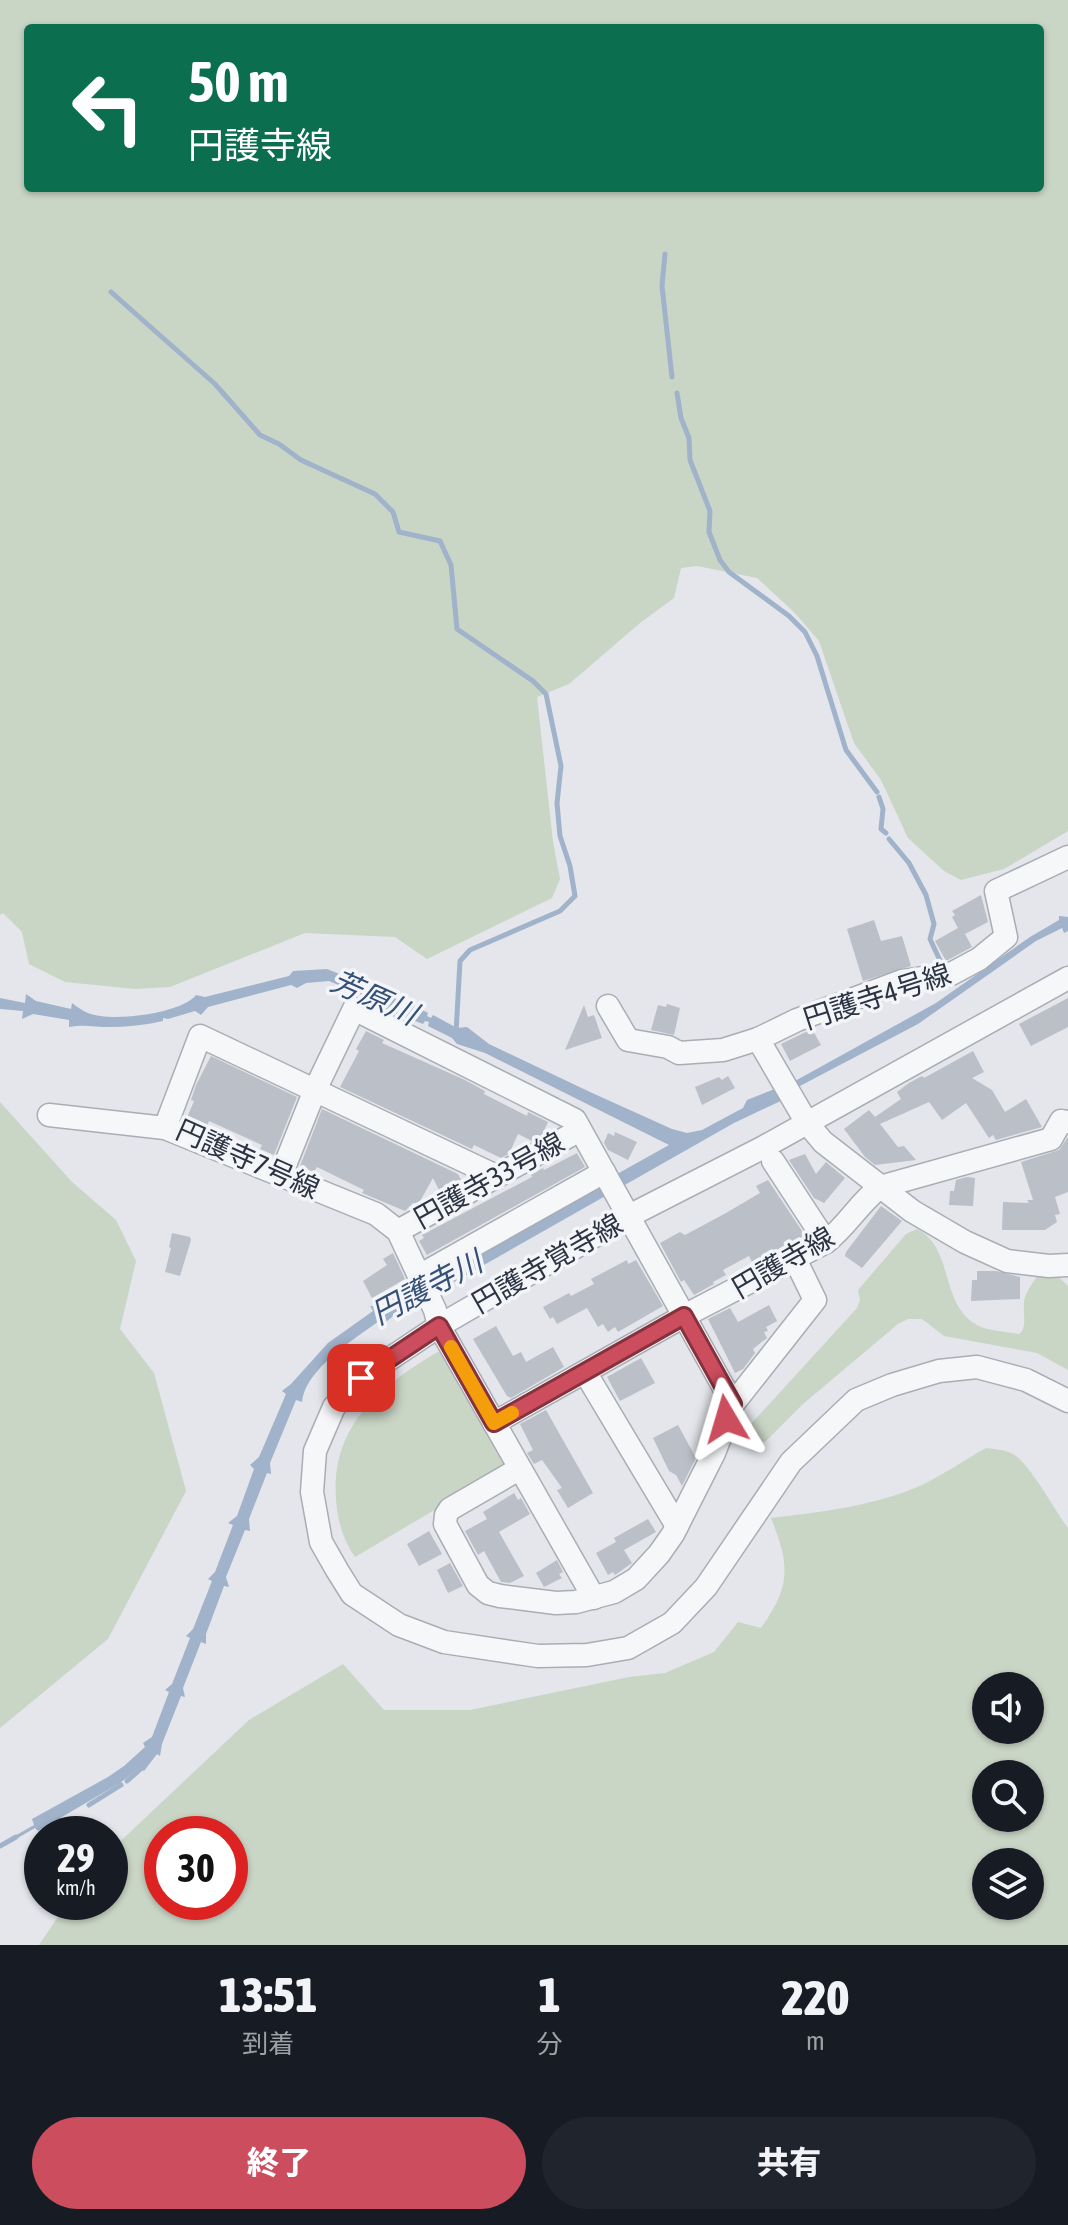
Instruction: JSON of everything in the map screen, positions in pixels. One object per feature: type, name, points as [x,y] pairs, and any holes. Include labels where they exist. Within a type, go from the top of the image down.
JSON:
[{"type":"street","name":"円護寺4号線","points":[[758,1039],[797,1020],[902,981],[951,974],[979,959],[1006,937],[996,891],[1068,857]]},
{"type":"street","name":"円護寺覚寺線","points":[[1068,978],[807,1123],[625,1210],[437,1318],[361,1378],[334,1407],[315,1451],[312,1492],[321,1542],[352,1594],[399,1625],[444,1642],[538,1656],[587,1655],[628,1648],[672,1623],[706,1587],[791,1462],[856,1400],[939,1371],[977,1367],[1026,1380],[1068,1401]]},
{"type":"street","points":[[608,1006],[628,1040],[668,1047],[679,1053],[723,1050],[758,1039],[807,1123],[823,1142],[912,1211],[965,1242],[1007,1261],[1068,1265]]},
{"type":"street","points":[[281,1175],[315,1090],[354,1009],[575,1120],[733,1404]]},
{"type":"street","name":"円護寺7号線","points":[[398,1231],[376,1214],[165,1128],[200,1036],[496,1176]]},
{"type":"street","points":[[49,1115],[165,1128]]},
{"type":"street","name":"円護寺線","points":[[494,1423],[684,1316],[826,1242],[843,1228],[865,1198],[880,1187],[1051,1139],[1066,1120]]},
{"type":"street","name":"円護寺33号線","points":[[398,1231],[580,1130]]},
{"type":"street","points":[[773,1161],[826,1242]]},
{"type":"street","points":[[420,1279],[604,1172]]},
{"type":"street","points":[[398,1231],[437,1318],[594,1598]]},
{"type":"street","points":[[519,1469],[450,1509],[446,1515],[445,1524],[478,1585],[488,1593],[500,1596],[556,1603],[614,1592],[636,1579],[659,1554],[677,1526],[714,1453],[733,1404],[815,1300],[795,1259]]},
{"type":"street","points":[[585,1372],[677,1526]]},
{"type":"green space","points":[[0,0],[1068,0],[1068,831],[1004,869],[961,880],[944,871],[908,838],[881,780],[854,743],[819,641],[795,613],[757,578],[697,566],[681,568],[674,598],[569,684],[537,697],[560,879],[552,898],[427,959],[395,937],[305,933],[170,987],[135,989],[65,982],[29,964],[22,932],[3,913],[0,915]]},
{"type":"green space","points":[[0,1102],[72,1182],[116,1220],[136,1261],[120,1329],[154,1373],[186,1491],[108,1639],[0,1728]]},
{"type":"green space","points":[[917,1229],[929,1238],[937,1250],[958,1306],[981,1327],[1019,1334],[1024,1327],[1025,1297],[1039,1273],[1051,1274],[1065,1283],[1068,1286],[1068,1370],[1037,1353],[944,1336],[922,1319],[908,1319],[898,1324],[803,1404],[765,1442],[751,1440],[748,1431],[751,1424],[857,1308],[860,1300],[858,1290],[906,1234]]},
{"type":"green space","points":[[446,1347],[506,1456],[502,1470],[355,1557],[339,1521],[336,1498],[337,1471],[343,1447],[353,1426],[384,1390]]},
{"type":"green space","points":[[986,1448],[1008,1452],[1026,1466],[1068,1528],[1068,1945],[39,1945],[56,1920],[128,1920],[128,1834],[144,1819],[144,1920],[248,1920],[248,1816],[147,1816],[249,1720],[343,1664],[384,1710],[470,1710],[629,1677],[665,1673],[714,1652],[738,1622],[761,1628],[778,1600],[784,1575],[782,1549],[771,1518],[867,1503],[922,1485]]},
{"type":"water","name":"芳原川","points":[[1059,916],[1068,917],[1068,931],[1064,933],[1062,928],[1036,941],[918,1024],[798,1087],[787,1098],[734,1123],[454,1282],[452,1280],[382,1326],[379,1321],[333,1356],[312,1378],[302,1402],[296,1400],[270,1463],[271,1474],[267,1473],[249,1519],[250,1531],[245,1530],[226,1577],[229,1587],[224,1586],[206,1634],[206,1644],[201,1642],[183,1688],[185,1697],[181,1696],[160,1756],[157,1754],[144,1771],[139,1768],[120,1783],[64,1816],[37,1816],[124,1766],[152,1737],[169,1692],[165,1690],[172,1684],[190,1638],[186,1636],[193,1629],[212,1581],[208,1579],[215,1572],[233,1525],[228,1523],[237,1516],[254,1469],[250,1465],[259,1457],[286,1394],[282,1391],[328,1343],[373,1311],[370,1306],[380,1307],[415,1287],[449,1273],[447,1269],[669,1145],[485,1053],[457,1044],[452,1038],[428,1026],[429,1022],[423,1024],[380,1008],[372,999],[329,981],[306,983],[297,988],[291,985],[208,1007],[201,1015],[195,1011],[163,1018],[163,1021],[122,1027],[69,1027],[69,1020],[33,1014],[22,1019],[23,1011],[0,1009],[0,998],[25,1003],[26,994],[36,1001],[71,1009],[72,1003],[99,1016],[129,1016],[177,1007],[196,995],[205,997],[289,976],[293,971],[327,969],[386,990],[428,1013],[427,1016],[431,1018],[433,1015],[457,1028],[467,1027],[489,1044],[672,1129],[687,1133],[702,1130],[743,1108],[747,1100],[795,1081],[936,1003],[1059,920]]},
{"type":"building","points":[[981,895],[988,922],[965,934],[972,947],[946,961],[935,941],[958,928],[952,911]]},
{"type":"building","points":[[874,920],[881,941],[902,936],[911,966],[863,981],[847,929]]},
{"type":"building","points":[[1068,998],[1068,1027],[1031,1046],[1019,1024]]},
{"type":"building","points":[[667,1004],[680,1008],[674,1035],[651,1030],[658,1005],[666,1007]]},
{"type":"building","points":[[584,1005],[588,1017],[594,1015],[602,1038],[565,1050]]},
{"type":"building","points":[[812,1029],[821,1045],[790,1061],[781,1044]]},
{"type":"building","points":[[366,1031],[384,1040],[382,1043],[465,1080],[485,1091],[484,1094],[527,1116],[528,1112],[548,1122],[542,1135],[532,1141],[518,1134],[509,1154],[501,1158],[474,1145],[472,1149],[340,1087]]},
{"type":"building","points":[[973,1051],[984,1072],[972,1078],[992,1090],[1005,1112],[1026,1099],[1042,1127],[996,1140],[993,1135],[989,1138],[966,1103],[942,1120],[929,1102],[880,1124],[898,1147],[904,1146],[916,1160],[875,1165],[865,1157],[844,1129],[869,1110],[875,1117],[901,1099],[897,1092],[909,1083]]},
{"type":"building","points":[[211,1056],[297,1097],[274,1155],[260,1149],[262,1145],[209,1121],[206,1129],[186,1120],[194,1101],[191,1100],[196,1085]]},
{"type":"building","points":[[728,1076],[735,1088],[702,1105],[695,1087]]},
{"type":"building","points":[[322,1109],[458,1174],[461,1180],[440,1192],[433,1178],[419,1203],[413,1203],[405,1211],[362,1193],[364,1190],[317,1167],[314,1172],[300,1166]]},
{"type":"building","points":[[615,1132],[637,1142],[628,1160],[608,1150],[604,1143],[608,1133],[614,1136]]},
{"type":"building","points":[[1068,1137],[1068,1192],[1055,1197],[1060,1214],[1055,1215],[1057,1222],[1045,1230],[1002,1230],[1003,1202],[1029,1203],[1027,1200],[1033,1200],[1021,1162],[1059,1150]]},
{"type":"building","points":[[577,1153],[585,1167],[427,1255],[419,1241],[424,1238],[422,1235],[532,1177],[543,1168]]},
{"type":"building","points":[[805,1154],[816,1174],[826,1162],[845,1178],[824,1203],[814,1198],[789,1160]]},
{"type":"building","points":[[975,1178],[973,1206],[949,1205],[950,1191],[954,1191],[956,1180]]},
{"type":"building","points":[[768,1180],[806,1237],[752,1262],[749,1256],[723,1270],[726,1275],[694,1295],[684,1280],[681,1282],[660,1243],[680,1232],[685,1235],[726,1213],[760,1193],[756,1186]]},
{"type":"building","points":[[881,1206],[902,1221],[862,1268],[845,1256],[846,1252]]},
{"type":"building","points":[[172,1233],[190,1237],[191,1240],[180,1276],[165,1272]]},
{"type":"building","points":[[393,1253],[405,1279],[372,1298],[363,1281],[387,1265],[383,1259]]},
{"type":"building","points":[[627,1260],[628,1264],[636,1260],[663,1306],[618,1332],[615,1327],[608,1332],[603,1324],[598,1327],[587,1308],[557,1324],[553,1317],[550,1319],[543,1307],[594,1284],[591,1279]]},
{"type":"building","points":[[977,1271],[996,1271],[1020,1277],[1020,1299],[971,1301],[972,1280],[977,1280]]},
{"type":"building","points":[[769,1305],[777,1321],[766,1327],[768,1331],[764,1332],[767,1338],[753,1349],[755,1353],[743,1369],[735,1373],[708,1319],[730,1308],[738,1322]]},
{"type":"building","points":[[496,1326],[513,1356],[521,1352],[526,1362],[553,1347],[564,1367],[511,1398],[507,1396],[473,1339]]},
{"type":"building","points":[[641,1358],[655,1383],[620,1401],[607,1377]]},
{"type":"building","points":[[546,1410],[593,1493],[568,1508],[557,1490],[562,1488],[542,1460],[534,1464],[527,1453],[533,1450],[520,1424]]},
{"type":"building","points":[[678,1425],[696,1458],[682,1486],[676,1475],[669,1471],[653,1438]]},
{"type":"building","points":[[514,1493],[518,1500],[521,1498],[530,1514],[499,1532],[524,1576],[510,1583],[501,1582],[484,1551],[478,1555],[465,1531],[487,1519],[483,1512]]},
{"type":"building","points":[[648,1519],[656,1532],[624,1550],[632,1563],[615,1575],[613,1572],[608,1575],[596,1553],[616,1542],[614,1538]]},
{"type":"building","points":[[429,1531],[442,1554],[419,1566],[407,1544]]},
{"type":"building","points":[[557,1560],[563,1572],[559,1574],[562,1578],[544,1587],[536,1573]]},
{"type":"building","points":[[450,1563],[463,1586],[448,1593],[437,1570]]},
{"type":"waterway","points":[[665,254],[662,286],[672,377]]},
{"type":"waterway","points":[[111,292],[215,384],[260,435],[301,460],[375,494],[393,512],[399,532],[440,541],[451,565],[457,629],[533,681],[546,694],[561,766],[557,803],[560,836],[570,866],[575,896],[560,911],[470,950],[460,961],[456,1033]]},
{"type":"waterway","points":[[677,393],[681,418],[689,438],[690,460],[710,511],[709,532],[720,560],[729,572],[789,616],[805,632],[817,656],[846,750],[877,792]]},
{"type":"waterway","points":[[879,797],[883,809],[881,829],[886,833]]},
{"type":"waterway","points":[[889,839],[909,863],[926,895],[934,924],[930,939],[943,967]]},
{"type":"waterway","points":[[127,1781],[144,1766]]},
{"type":"waterway","points":[[89,1805],[121,1785]]},
{"type":"waterway","name":"円護寺川","points":[[0,1846],[16,1837]]},
{"type":"slow traffic","points":[[451,1347],[494,1423],[512,1413]]},
{"type":"route","points":[[361,1378],[439,1326],[494,1423],[684,1316],[733,1404],[726,1419]]}]
